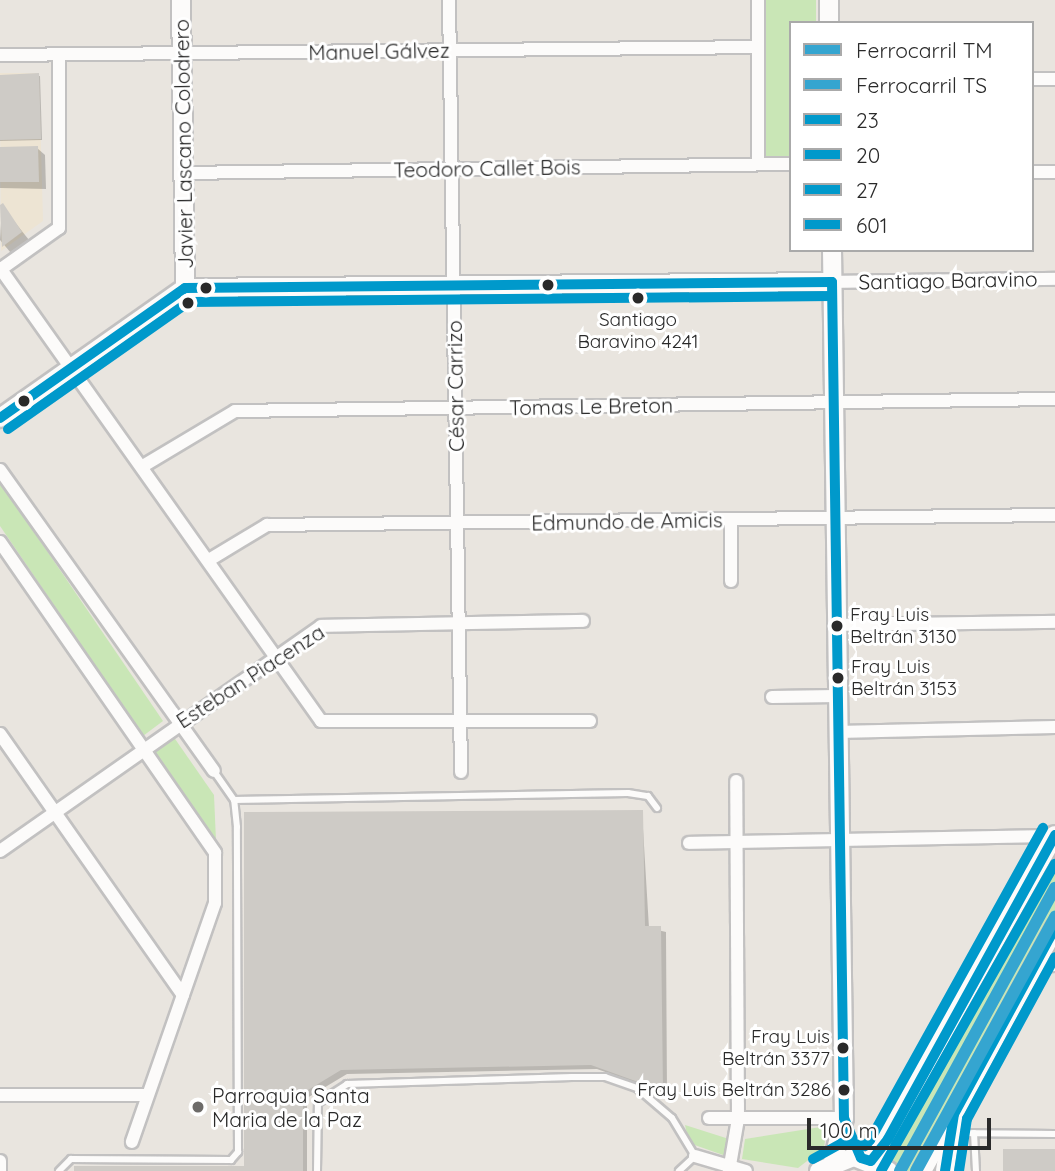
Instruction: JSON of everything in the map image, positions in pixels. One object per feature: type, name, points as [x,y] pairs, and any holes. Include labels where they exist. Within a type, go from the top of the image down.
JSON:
[{"type":"main road","name":"Javier Lascano Colodrero","points":[[181,0],[185,288]]},
{"type":"main road","points":[[829,0],[829,21]]},
{"type":"main road","points":[[821,1168],[844,1118],[838,841],[832,252]]},
{"type":"main road","name":"Santiago Baravino","points":[[185,288],[832,282]]},
{"type":"main road","points":[[0,418],[185,288]]},
{"type":"main road","points":[[821,1168],[866,1159],[1055,836]]},
{"type":"main road","points":[[922,1171],[1055,928]]},
{"type":"main road","points":[[945,1171],[954,1114]]},
{"type":"main road","points":[[844,1118],[866,1159],[888,1171]]},
{"type":"street","name":"César Carrizo","points":[[449,0],[461,772]]},
{"type":"street","points":[[758,0],[758,164]]},
{"type":"street","name":"Manuel Gálvez","points":[[0,55],[758,47]]},
{"type":"street","points":[[59,54],[59,228],[0,268],[143,466],[315,715],[326,723],[590,721]]},
{"type":"street","points":[[1034,79],[1055,79]]},
{"type":"street","name":"Teodoro Callet Bois","points":[[184,173],[789,164]]},
{"type":"street","points":[[1034,172],[1055,172]]},
{"type":"street","name":"Santiago Baravino","points":[[832,282],[1055,279]]},
{"type":"street","name":"Tomas Le Breton","points":[[143,466],[235,411],[1055,399]]},
{"type":"street","points":[[0,470],[214,771]]},
{"type":"street","name":"Edmundo de Amicis","points":[[209,560],[261,526],[1055,515]]},
{"type":"street","points":[[730,519],[731,581]]},
{"type":"street","points":[[0,542],[214,848],[215,891],[183,995],[132,1142]]},
{"type":"street","name":"Esteban Piacenza","points":[[0,851],[178,722],[274,658],[331,624],[583,621]]},
{"type":"street","points":[[836,625],[1055,622]]},
{"type":"street","points":[[772,697],[836,696]]},
{"type":"street","points":[[837,732],[1055,727]]},
{"type":"street","points":[[0,734],[183,995]]},
{"type":"street","points":[[730,1170],[738,1119],[736,781]]},
{"type":"street","points":[[689,843],[1055,836]]},
{"type":"street","points":[[1034,966],[1055,965]]},
{"type":"street","points":[[0,1095],[146,1096]]},
{"type":"street","points":[[709,1118],[844,1118]]},
{"type":"street","points":[[695,1156],[730,1170],[746,1171]]},
{"type":"street","points":[[0,1161],[0,1171]]},
{"type":"lane","points":[[59,1171],[71,1159],[236,1158],[234,800],[214,771]]},
{"type":"lane","points":[[234,800],[628,793],[648,796],[657,808]]},
{"type":"lane","points":[[317,1171],[318,1103],[347,1084],[476,1078],[605,1077],[637,1088],[672,1118],[695,1156],[679,1171]]},
{"type":"lane","points":[[951,1133],[1055,1134]]},
{"type":"lane","points":[[974,1133],[976,1171]]},
{"type":"shaded area","points":[[0,73],[39,73],[43,221],[1,251]]},
{"type":"green space","points":[[763,0],[816,0],[816,21],[789,21],[789,158],[765,160]]},
{"type":"green space","points":[[0,482],[163,721],[143,736],[0,526]]},
{"type":"green space","points":[[173,736],[214,795],[216,841],[152,753]]},
{"type":"green space","points":[[1055,870],[1055,914],[913,1171],[900,1171],[890,1160]]},
{"type":"green space","points":[[685,1125],[729,1139],[726,1156],[689,1143]]},
{"type":"green space","points":[[827,1126],[824,1148],[798,1168],[742,1159],[745,1139]]},
{"type":"building","points":[[39,73],[41,139],[0,140],[0,75]]},
{"type":"building","points":[[38,146],[39,182],[0,182],[0,147]]},
{"type":"building","points":[[3,203],[22,232],[2,247],[0,205]]},
{"type":"building","points":[[643,810],[645,926],[661,926],[663,1091],[591,1065],[341,1070],[303,1093],[303,1171],[74,1171],[74,1166],[244,1166],[244,812]]},
{"type":"building","points":[[1003,1149],[1055,1149],[1055,1171],[1003,1171]]},
{"type":"rail line","name":"TM","points":[[900,1171],[1055,888]]},
{"type":"rail line","name":"TS","points":[[916,1171],[1055,917]]},
{"type":"transit line","name":"23","points":[[832,282],[844,1118],[861,1158],[871,1161],[888,1139],[1055,835]]},
{"type":"transit line","name":"23","points":[[0,418],[185,288],[832,282]]},
{"type":"transit line","name":"20","points":[[8,429],[189,302],[832,296]]},
{"type":"transit line","name":"601","points":[[813,1159],[842,1143],[865,1146],[870,1140],[1043,828]]},
{"type":"transit line","name":"27","points":[[881,1171],[1055,864]]},
{"type":"transit line","name":"23","points":[[945,1171],[954,1114],[1055,928]]},
{"type":"transit line","name":"27","points":[[959,1171],[967,1119],[1055,957]]},
{"type":"place","name":"Santiago Baravino 4241","points":[[638,298]]},
{"type":"place","name":"Fray Luis Beltrán 3130","points":[[837,626]]},
{"type":"place","name":"Fray Luis Beltrán 3153","points":[[838,678]]},
{"type":"place","name":"Fray Luis Beltrán 3377","points":[[843,1048]]},
{"type":"place","name":"Fray Luis Beltrán 3286","points":[[844,1090]]},
{"type":"place","name":"Parroquia Santa Maria de la Paz","points":[[198,1107]]}]
